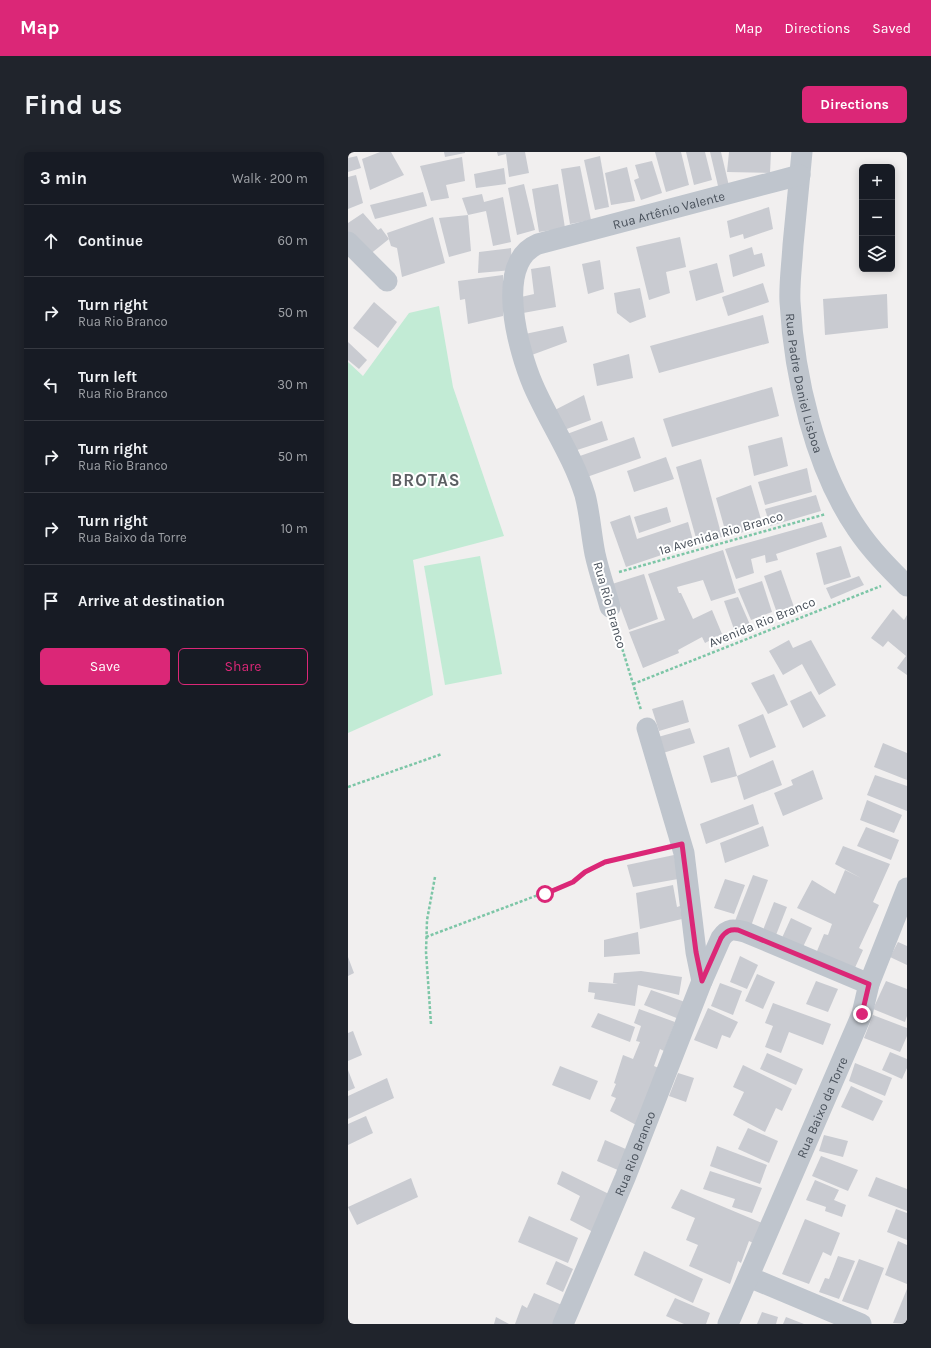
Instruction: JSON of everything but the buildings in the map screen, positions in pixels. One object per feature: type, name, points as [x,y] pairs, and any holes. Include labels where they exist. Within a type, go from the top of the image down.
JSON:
[{"type":"street","name":"Rua Padre Daniel Lisboa","points":[[802,152],[790,301],[794,344],[805,399],[830,478],[845,508],[871,548],[903,582]]},
{"type":"street","name":"Rua Artênio Valente","points":[[538,244],[800,175]]},
{"type":"street","points":[[348,242],[387,281]]},
{"type":"street","name":"Rua Rio Branco","points":[[538,244],[527,248],[514,275],[512,292],[513,310],[520,345],[533,385],[573,464],[584,494],[596,557],[610,607]]},
{"type":"street","points":[[647,728],[682,844],[696,952],[702,981]]},
{"type":"street","name":"Rua Baixo da Torre","points":[[728,1324],[862,1014],[869,984],[907,888]]},
{"type":"street","name":"Rua Rio Branco","points":[[563,1324],[625,1178],[702,981],[725,932],[732,929],[745,932],[869,984]]},
{"type":"street","points":[[748,1277],[861,1324]]},
{"type":"path","name":"1ª Avenida Rio Branco","points":[[602,577],[845,508]]},
{"type":"path","name":"Avenida Rio Branco","points":[[632,684],[903,582]]},
{"type":"path","name":"Rua Rio Branco","points":[[610,607],[632,684],[647,728]]},
{"type":"path","points":[[348,787],[442,754]]},
{"type":"path","points":[[426,937],[573,882],[585,872],[605,862],[682,844]]},
{"type":"path","points":[[431,1024],[426,937],[427,920],[435,878]]},
{"type":"green space","points":[[439,306],[453,387],[504,536],[413,560],[433,695],[348,733],[348,362],[363,376],[409,313]]},
{"type":"green space","points":[[480,556],[502,674],[445,685],[424,566]]},
{"type":"district","name":"BROTAS","points":[[426,480]]},
{"type":"route","points":[[545,894],[573,882],[585,872],[605,862],[682,844],[688,883],[691,918],[702,981],[725,932],[732,929],[738,930],[869,984],[862,1014]]}]
